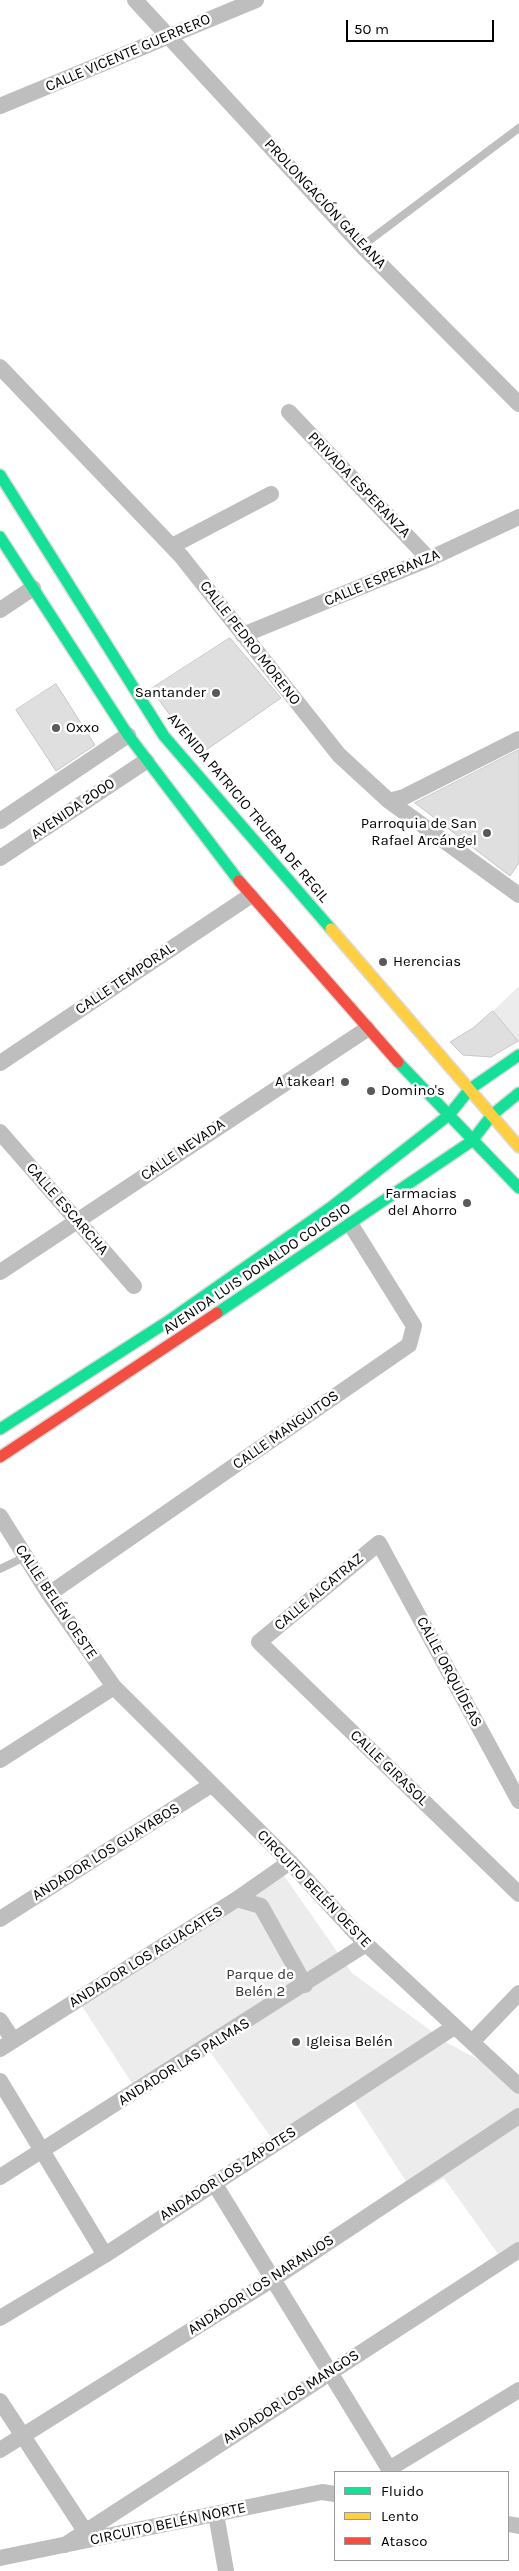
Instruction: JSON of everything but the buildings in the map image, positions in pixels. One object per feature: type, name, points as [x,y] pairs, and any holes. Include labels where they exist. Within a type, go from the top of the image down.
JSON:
[{"type":"main road","name":"AVENIDA PATRICIO TRUEBA DE REGIL","points":[[0,475],[164,736],[519,1147]]},
{"type":"main road","points":[[0,537],[146,761],[250,896],[366,1029],[519,1188]]},
{"type":"main road","points":[[0,1429],[166,1322],[330,1208],[448,1115],[470,1088],[519,1055]]},
{"type":"main road","name":"AVENIDA LUIS DONALDO COLOSIO","points":[[0,1457],[351,1225],[472,1141],[492,1115],[519,1093]]},
{"type":"street","name":"PROLONGACIÓN GALEANA","points":[[135,0],[362,246],[519,404]]},
{"type":"street","name":"CALLE VICENTE GUERRERO","points":[[0,106],[256,0]]},
{"type":"street","name":"CALLE PEDRO MORENO","points":[[0,367],[172,546],[339,755],[389,801],[519,895]]},
{"type":"street","name":"PRIVADA ESPERANZA","points":[[289,412],[429,559]]},
{"type":"street","points":[[172,546],[271,494]]},
{"type":"street","name":"CALLE ESPERANZA","points":[[243,635],[429,559],[519,517]]},
{"type":"street","points":[[0,610],[33,588]]},
{"type":"street","name":"AVENIDA 2000","points":[[0,821],[128,735]]},
{"type":"street","points":[[389,801],[404,797],[519,739]]},
{"type":"street","name":"AVENIDA 2000","points":[[0,858],[146,761]]},
{"type":"street","name":"CALLE TEMPORAL","points":[[0,1063],[250,896]]},
{"type":"street","name":"CALLE NEVADA","points":[[0,1272],[366,1029]]},
{"type":"street","name":"CALLE ESCARCHA","points":[[0,1132],[134,1286]]},
{"type":"street","name":"CALLE MANGUITOS","points":[[49,1594],[409,1345],[414,1326],[351,1225]]},
{"type":"street","name":"CALLE BELÉN OESTE","points":[[0,1516],[49,1594],[114,1687]]},
{"type":"street","name":"CALLE ALCATRAZ","points":[[259,1642],[379,1543]]},
{"type":"street","name":"CALLE ORQUÍDEAS","points":[[379,1543],[519,1801]]},
{"type":"street","name":"CALLE GIRASOL","points":[[259,1642],[519,1894]]},
{"type":"street","points":[[0,1760],[114,1687]]},
{"type":"street","name":"CIRCUITO BELÉN OESTE","points":[[114,1687],[211,1786],[290,1862],[366,1944],[519,2086]]},
{"type":"street","name":"ANDADOR LOS GUAYABOS","points":[[0,1919],[211,1786]]},
{"type":"street","name":"ANDADOR LOS AGUACATES","points":[[7,2045],[237,1899],[290,1862]]},
{"type":"street","points":[[237,1899],[261,1906],[305,1985]]},
{"type":"street","name":"ANDADOR LAS PALMAS","points":[[0,2177],[305,1985],[366,1944]]},
{"type":"street","points":[[472,2042],[519,1993]]},
{"type":"street","points":[[0,2020],[7,2045]]},
{"type":"street","name":"ANDADOR LOS ZAPOTES","points":[[0,2318],[105,2255],[454,2027]]},
{"type":"street","points":[[0,2081],[105,2255]]},
{"type":"street","name":"ANDADOR LOS NARANJOS","points":[[0,2450],[273,2279],[519,2116]]},
{"type":"street","points":[[214,2183],[390,2471],[519,2390]]},
{"type":"street","name":"ANDADOR LOS MANGOS","points":[[65,2545],[519,2250]]},
{"type":"street","points":[[0,2401],[85,2531]]},
{"type":"street","name":"CIRCUITO BELÉN NORTE","points":[[0,2558],[322,2492],[334,2494]]},
{"type":"street","points":[[216,2514],[226,2571]]},
{"type":"lane","points":[[362,246],[519,128]]},
{"type":"lane","points":[[0,1569],[25,1557]]},
{"type":"green space","points":[[519,986],[519,1042],[493,1011]]},
{"type":"green space","name":"Parque de Belén 2","points":[[280,1870],[352,1973],[449,2044],[485,2063],[519,2094],[519,2250],[503,2261],[444,2178],[415,2195],[350,2095],[275,2143],[206,2046],[137,2091],[78,2000]]},
{"type":"traffic: fast","points":[[0,475],[164,736],[331,929]]},
{"type":"traffic: fast","points":[[0,537],[128,735],[239,881]]},
{"type":"traffic: fast","points":[[0,1429],[167,1322],[330,1208],[449,1115],[470,1089],[519,1055]]},
{"type":"traffic: fast","points":[[398,1062],[519,1188]]},
{"type":"traffic: fast","points":[[217,1313],[472,1141],[492,1115],[519,1093]]},
{"type":"traffic: slow","points":[[331,929],[519,1147]]},
{"type":"traffic: jam","points":[[239,881],[398,1062]]},
{"type":"traffic: jam","points":[[0,1457],[217,1313]]},
{"type":"place","name":"Santander","points":[[216,693]]},
{"type":"place","name":"Oxxo","points":[[56,728]]},
{"type":"place","name":"Parroquia de San Rafael Arcángel","points":[[487,833]]},
{"type":"place","name":"Herencias","points":[[383,962]]},
{"type":"place","name":"A takear!","points":[[345,1082]]},
{"type":"place","name":"Domino's","points":[[371,1091]]},
{"type":"place","name":"Farmacias del Ahorro","points":[[467,1203]]},
{"type":"place","name":"Igleisa Belén","points":[[296,2042]]}]
